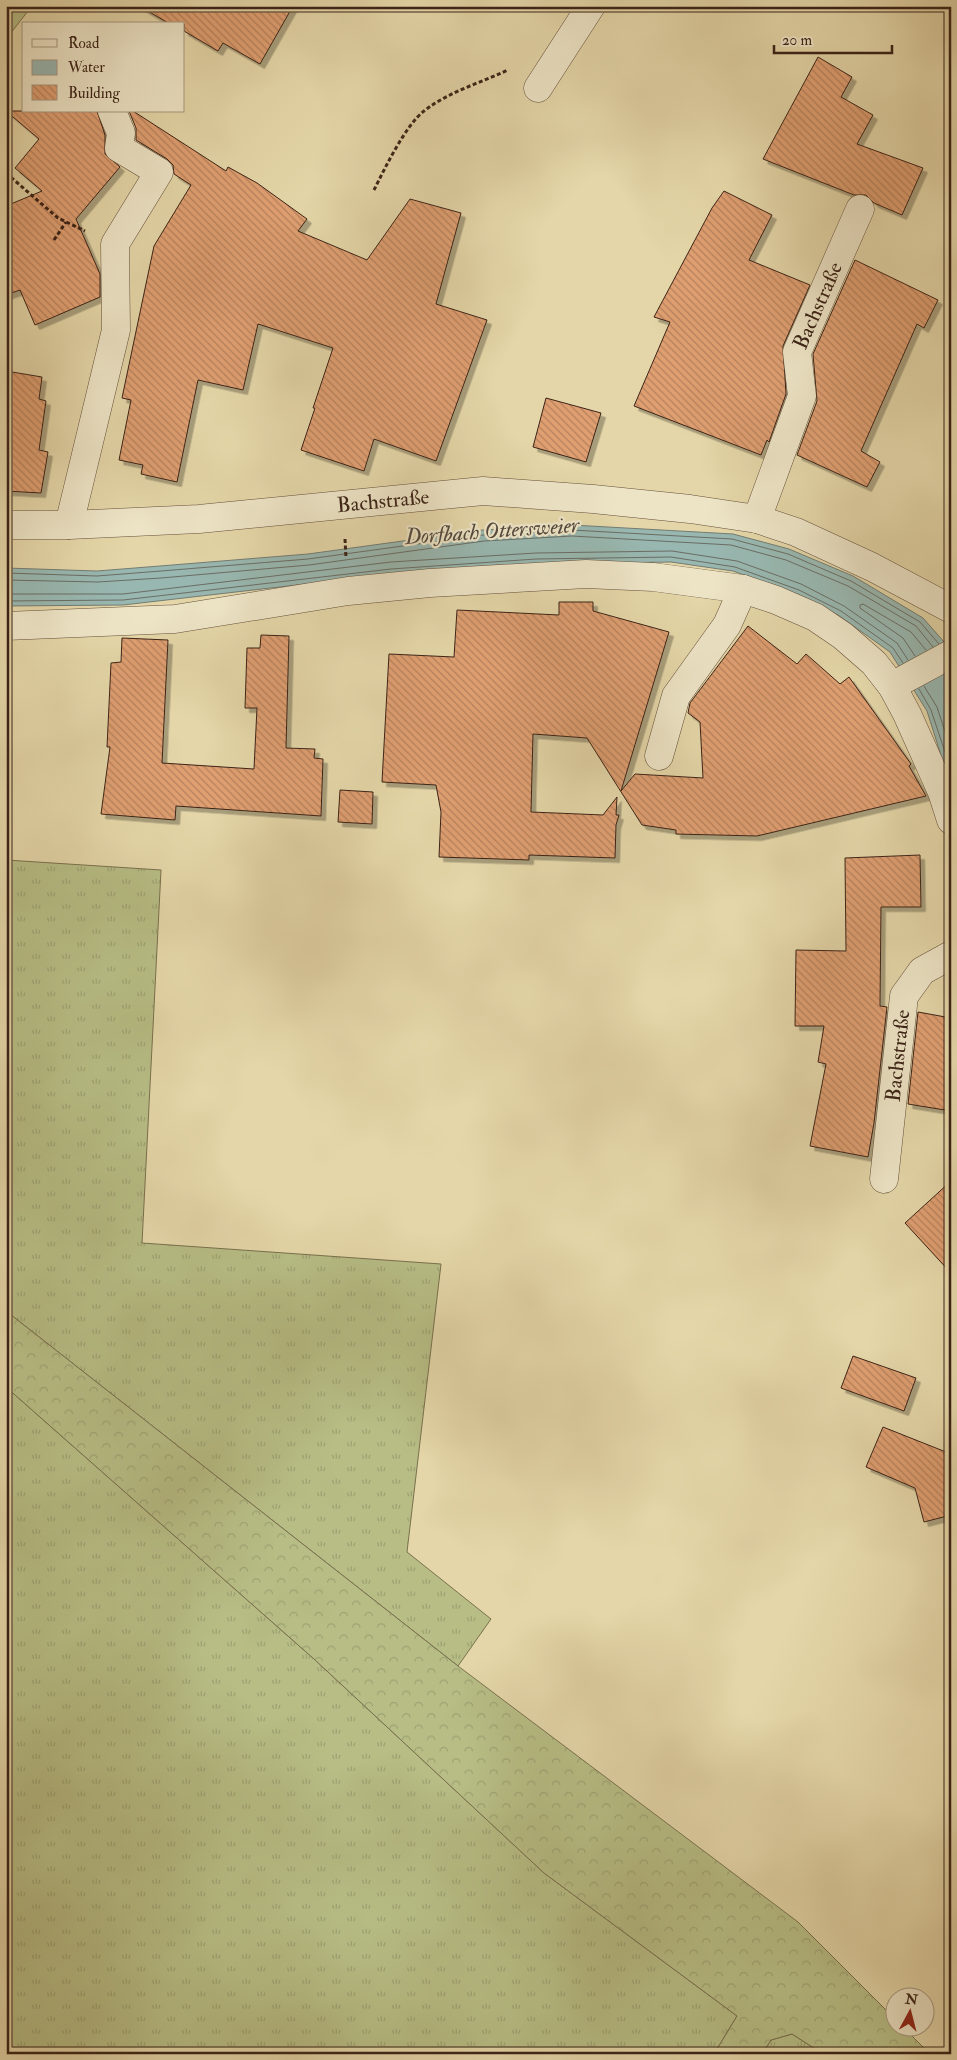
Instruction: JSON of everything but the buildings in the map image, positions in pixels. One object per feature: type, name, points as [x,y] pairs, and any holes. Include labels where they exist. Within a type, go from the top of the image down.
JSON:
[{"type":"street","points":[[538,88],[591,6]]},
{"type":"street","points":[[69,526],[116,330],[115,244],[159,172],[119,148],[120,132],[112,112]]},
{"type":"street","name":"Bachstraße","points":[[757,520],[802,396],[797,352],[860,209]]},
{"type":"street","name":"Bachstraße","points":[[6,525],[69,526],[199,519],[483,491],[690,509],[757,520],[796,532],[872,567],[951,609]]},
{"type":"street","points":[[6,626],[175,619],[348,591],[430,583],[586,574],[652,577],[743,589],[776,600],[815,617],[843,636],[897,684],[951,820]]},
{"type":"street","points":[[660,756],[676,696],[727,625],[743,589]]},
{"type":"street","points":[[897,684],[951,654]]},
{"type":"street","name":"Bachstraße","points":[[884,1179],[904,996],[922,971],[951,955]]},
{"type":"path","points":[[374,190],[396,147],[423,112],[468,86],[510,68]]},
{"type":"path","points":[[7,176],[66,222],[115,244]]},
{"type":"path","points":[[54,240],[66,222]]},
{"type":"path","points":[[344,532],[346,560]]},
{"type":"green space","points":[[6,6],[32,6],[6,39]]},
{"type":"green space","points":[[6,860],[161,870],[142,1243],[441,1264],[407,1552],[491,1619],[458,1666],[6,1311]]},
{"type":"green space","points":[[6,1311],[458,1666],[798,1922],[884,2008],[884,2038],[914,2038],[930,2054],[823,2054],[792,2034],[771,2040],[762,2054],[714,2054],[737,2016],[544,1873],[314,1659],[6,1387]]},
{"type":"green space","points":[[6,1387],[314,1659],[544,1873],[737,2016],[714,2054],[6,2054]]},
{"type":"green space","points":[[792,2034],[823,2054],[762,2054],[771,2040]]},
{"type":"water","name":"Dorfbach Ottersweier","points":[[572,525],[733,534],[789,549],[853,576],[923,618],[945,643],[951,658],[951,787],[927,711],[890,652],[838,615],[797,594],[733,571],[671,562],[536,564],[392,574],[123,605],[6,606],[6,568],[97,571],[308,554],[483,530]]}]
